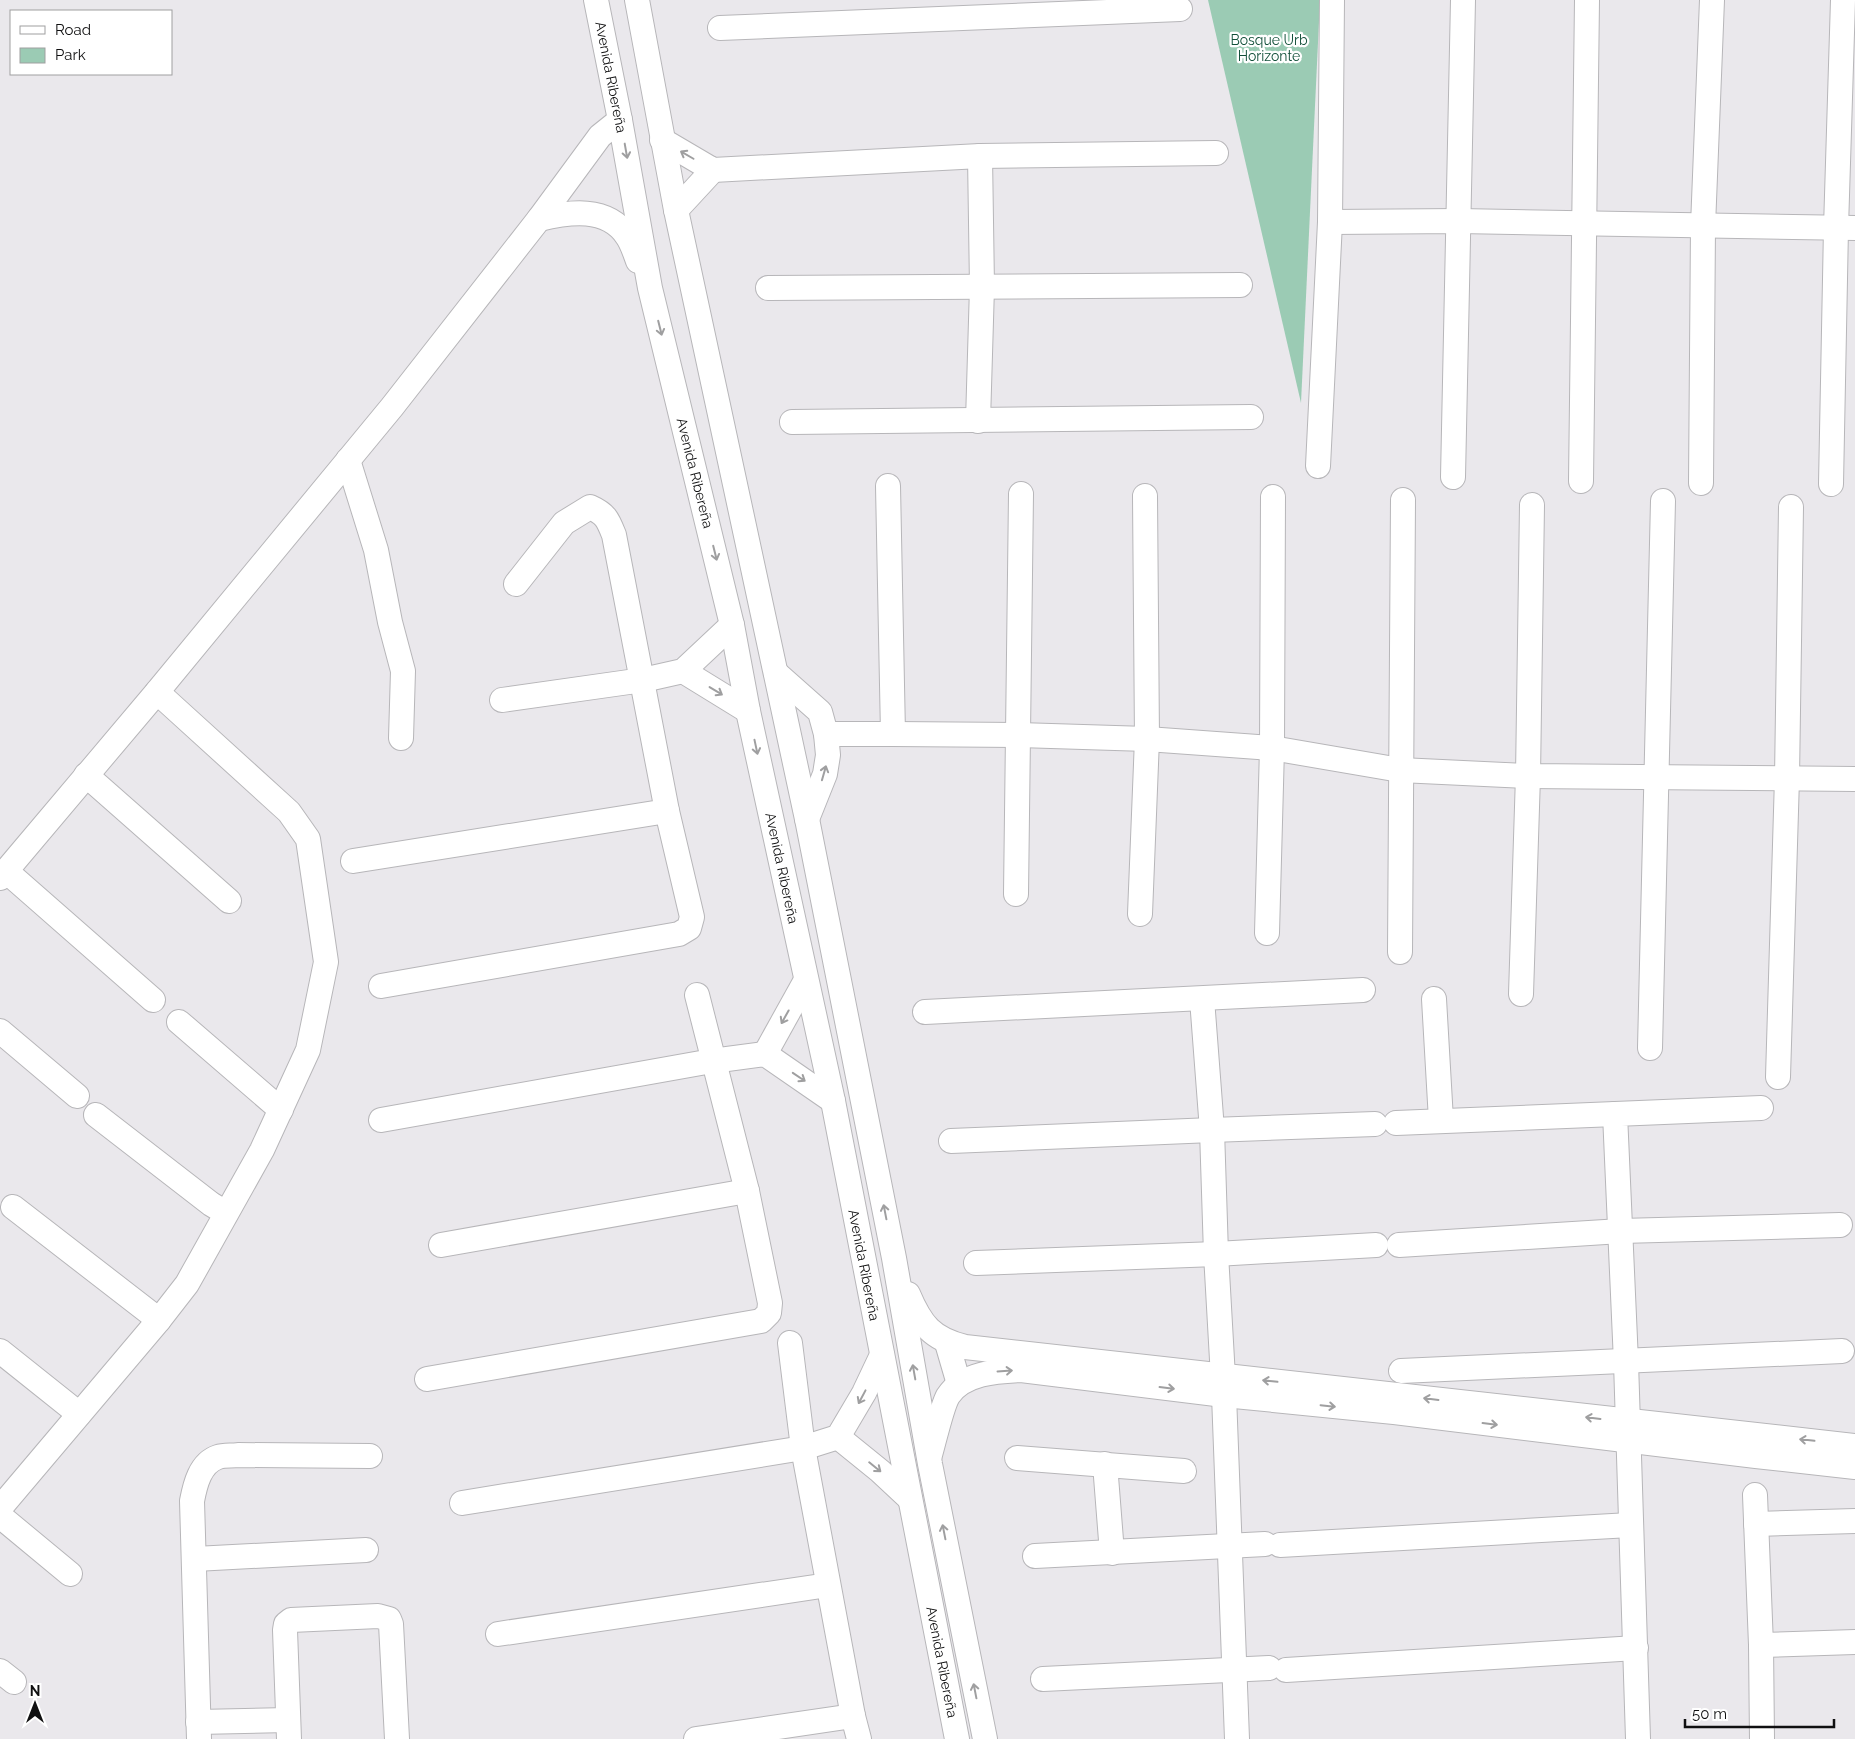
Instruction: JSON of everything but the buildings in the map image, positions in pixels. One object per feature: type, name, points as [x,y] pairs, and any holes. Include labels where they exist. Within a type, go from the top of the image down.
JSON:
[{"type":"street","name":"Avenida Ribereña","points":[[596,0],[650,288],[732,625],[748,711],[833,1101],[958,1739]]},
{"type":"street","name":"Avenida Ribereña","points":[[637,0],[676,210],[807,819],[894,1258],[929,1459],[985,1739]]},
{"type":"street","points":[[1318,466],[1330,222],[1332,0]]},
{"type":"street","points":[[1453,477],[1463,0]]},
{"type":"street","points":[[1581,481],[1587,0]]},
{"type":"street","points":[[1701,483],[1703,226],[1712,0]]},
{"type":"street","points":[[1831,484],[1845,228],[1843,0]]},
{"type":"street","points":[[720,28],[998,9],[1180,9]]},
{"type":"street","points":[[153,1000],[3,875],[392,407],[539,219],[600,136],[620,120]]},
{"type":"street","points":[[662,140],[713,170],[980,156],[1216,153]]},
{"type":"street","points":[[978,421],[982,286],[980,156]]},
{"type":"street","points":[[676,210],[713,170]]},
{"type":"street","points":[[539,219],[566,213],[585,213],[611,220],[628,236],[650,288]]},
{"type":"street","points":[[1330,222],[1458,221],[1845,228]]},
{"type":"street","points":[[768,288],[1240,284]]},
{"type":"street","points":[[792,422],[1251,418]]},
{"type":"street","points":[[348,460],[376,550],[390,622],[403,671],[401,738]]},
{"type":"street","points":[[888,486],[893,734]]},
{"type":"street","points":[[1016,894],[1020,494]]},
{"type":"street","points":[[1140,914],[1147,739],[1145,496]]},
{"type":"street","points":[[1267,933],[1272,748],[1273,497]]},
{"type":"street","points":[[1400,952],[1403,500]]},
{"type":"street","points":[[1650,1048],[1658,776],[1663,501]]},
{"type":"street","points":[[1521,994],[1528,776],[1532,505]]},
{"type":"street","points":[[381,986],[679,934],[689,928],[692,917],[667,811],[614,535],[610,523],[602,512],[590,507],[564,524],[516,584]]},
{"type":"street","points":[[1778,1077],[1787,778],[1791,507]]},
{"type":"street","points":[[502,700],[643,680],[683,671],[732,625]]},
{"type":"street","points":[[683,671],[748,711]]},
{"type":"street","points":[[776,673],[820,712],[826,734],[828,755],[826,774],[807,819]]},
{"type":"street","points":[[0,1508],[188,1284],[262,1150],[308,1050],[326,962],[308,839],[289,812],[157,692]]},
{"type":"street","points":[[826,734],[1019,735],[1147,739],[1272,748],[1400,770],[1528,776],[1855,778]]},
{"type":"street","points":[[86,775],[229,901]]},
{"type":"street","points":[[352,861],[667,811]]},
{"type":"street","points":[[765,1054],[806,980]]},
{"type":"street","points":[[925,1012],[1363,990]]},
{"type":"street","points":[[427,1379],[761,1321],[769,1313],[770,1303],[746,1191],[697,995]]},
{"type":"street","points":[[1202,999],[1212,1130],[1237,1739]]},
{"type":"street","points":[[1434,999],[1441,1120]]},
{"type":"street","points":[[179,1022],[281,1110]]},
{"type":"street","points":[[0,1031],[77,1096]]},
{"type":"street","points":[[381,1120],[712,1060],[765,1054],[833,1101]]},
{"type":"street","points":[[951,1142],[1761,1108]]},
{"type":"street","points":[[1616,1114],[1638,1739]]},
{"type":"street","points":[[96,1115],[211,1204],[226,1213]]},
{"type":"street","points":[[441,1246],[746,1191]]},
{"type":"street","points":[[13,1207],[159,1320]]},
{"type":"street","points":[[1399,1246],[1621,1231],[1840,1225]]},
{"type":"street","points":[[976,1263],[1216,1254],[1376,1245]]},
{"type":"street","points":[[894,1258],[916,1315],[927,1329],[948,1343],[1224,1386]]},
{"type":"street","points":[[790,1343],[803,1448],[853,1716],[859,1739]]},
{"type":"street","points":[[948,1343],[959,1384]]},
{"type":"street","points":[[0,1351],[78,1414]]},
{"type":"street","points":[[1401,1371],[1842,1351]]},
{"type":"street","points":[[462,1503],[803,1448],[838,1437],[864,1393],[882,1355]]},
{"type":"street","points":[[929,1459],[948,1397],[959,1384],[992,1372],[1022,1370],[1224,1386],[1627,1431],[1855,1466]]},
{"type":"street","points":[[1627,1431],[1855,1446]]},
{"type":"street","points":[[838,1437],[880,1471],[910,1499]]},
{"type":"street","points":[[370,1456],[238,1455],[218,1457],[205,1466],[195,1486],[192,1501],[198,1730],[288,1730],[286,1624],[291,1620],[378,1616],[389,1619],[391,1624],[397,1739]]},
{"type":"street","points":[[1017,1458],[1184,1471]]},
{"type":"street","points":[[1105,1464],[1112,1552]]},
{"type":"street","points":[[1755,1495],[1761,1645],[1762,1739]]},
{"type":"street","points":[[0,1516],[70,1574]]},
{"type":"street","points":[[1756,1524],[1855,1521]]},
{"type":"street","points":[[1035,1556],[1630,1525]]},
{"type":"street","points":[[195,1559],[366,1550]]},
{"type":"street","points":[[498,1634],[828,1585]]},
{"type":"street","points":[[1761,1645],[1855,1642]]},
{"type":"street","points":[[1043,1678],[1278,1669],[1636,1648]]},
{"type":"street","points":[[696,1739],[853,1716]]},
{"type":"green space","name":"Bosque Urb Horizonte","points":[[1208,0],[1320,0],[1301,403]]}]
